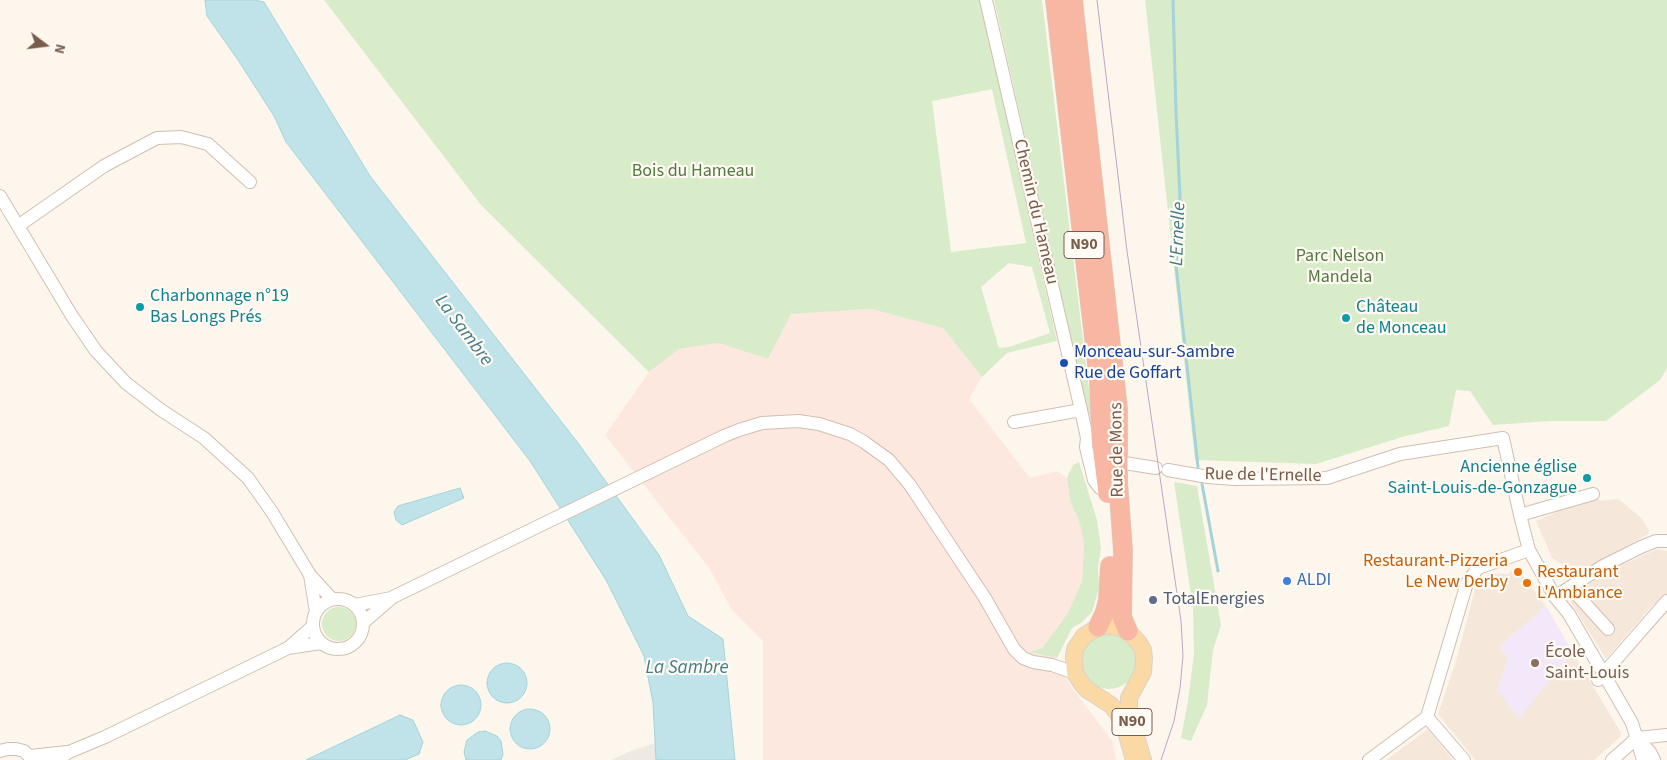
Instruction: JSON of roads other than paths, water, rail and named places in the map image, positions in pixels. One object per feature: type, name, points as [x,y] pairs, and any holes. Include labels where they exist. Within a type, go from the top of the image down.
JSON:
[{"type":"highway","name":"Rue de Mons","points":[[1055,0],[1099,380],[1092,422],[1110,458],[1118,481],[1123,551],[1122,617],[1128,631]]},
{"type":"highway","name":"Rue de Mons","points":[[1074,0],[1118,409],[1110,458],[1108,491],[1112,546],[1108,600],[1098,627]]},
{"type":"main road","points":[[1098,627],[1118,627],[1128,631]]},
{"type":"main road","name":"Rue de Mons","points":[[1074,665],[1076,649],[1084,636],[1098,627]]},
{"type":"main road","name":"Rue de Mons","points":[[1128,631],[1139,643],[1144,658],[1143,672],[1129,698],[1129,712],[1144,760]]},
{"type":"main road","name":"N90","points":[[1074,665],[1082,684],[1111,705],[1118,714],[1125,728],[1134,760]]},
{"type":"main road","name":"N90","points":[[1098,695],[1118,696],[1136,684]]},
{"type":"street","name":"Chemin du Hameau","points":[[986,0],[1081,410],[1092,422],[1086,447],[1094,480],[1100,488],[1108,491]]},
{"type":"street","points":[[18,226],[104,166],[157,138],[181,137],[208,144],[250,182]]},
{"type":"street","points":[[0,196],[72,316],[96,350],[126,383],[156,406],[204,438],[248,478],[272,512],[310,575],[332,599]]},
{"type":"street","points":[[1014,422],[1081,410]]},
{"type":"street","points":[[355,605],[393,597],[724,436],[762,423],[798,421],[819,424],[850,434],[878,450],[901,472],[985,598],[1014,649],[1023,658],[1040,664],[1052,666],[1074,665]]},
{"type":"street","points":[[1087,438],[1110,458]]},
{"type":"street","name":"Rue de l'Ernelle","points":[[1110,458],[1208,477],[1234,479],[1327,478],[1400,454],[1503,438],[1520,514]]},
{"type":"street","points":[[1593,494],[1520,514],[1530,550],[1555,597],[1569,614],[1601,677],[1632,723],[1644,760]]},
{"type":"street","points":[[1555,597],[1603,566],[1641,546],[1656,541],[1667,541]]},
{"type":"street","points":[[1369,760],[1427,717],[1467,582],[1478,568],[1530,550]]},
{"type":"street","points":[[310,575],[316,612],[313,626],[314,632],[321,642],[335,649],[350,647],[360,636],[364,622],[393,597]]},
{"type":"street","points":[[1570,587],[1608,628]]},
{"type":"street","points":[[316,612],[323,604],[332,599],[344,599],[360,610],[364,622]]},
{"type":"street","points":[[1601,677],[1667,601]]},
{"type":"street","points":[[57,760],[69,752],[288,648],[313,626]]},
{"type":"street","points":[[288,648],[315,645],[321,642]]},
{"type":"street","points":[[1427,717],[1464,760]]},
{"type":"street","points":[[1612,760],[1637,738],[1667,735]]},
{"type":"street","points":[[1637,738],[1650,752],[1654,760]]},
{"type":"street","points":[[0,751],[8,748],[16,749],[32,758],[69,752]]},
{"type":"water","name":"La Sambre","points":[[205,0],[254,0],[264,2],[370,176],[578,443],[659,555],[688,616],[723,639],[735,760],[656,760],[653,703],[644,656],[606,580],[530,461],[286,142],[274,116],[207,16]]},
{"type":"water","points":[[460,488],[464,498],[402,525],[396,520],[394,512],[398,506]]},
{"type":"water","points":[[507,663],[521,669],[527,683],[521,697],[507,703],[493,697],[487,683],[493,669]]},
{"type":"water","points":[[461,685],[475,691],[481,705],[475,719],[461,725],[447,719],[441,705],[447,691]]},
{"type":"water","points":[[530,709],[544,715],[550,729],[544,743],[530,749],[516,743],[510,729],[516,715]]},
{"type":"water","points":[[400,715],[413,720],[423,742],[419,754],[405,760],[306,760]]},
{"type":"water","points":[[485,731],[497,736],[501,741],[503,754],[501,760],[466,760],[464,752],[467,740],[478,732]]},
{"type":"waterway","name":"L'Ernelle","points":[[1173,0],[1180,198],[1176,265],[1198,467]]},
{"type":"waterway","name":"L'Ernelle","points":[[1202,484],[1218,571]]},
{"type":"tram line","points":[[1097,0],[1127,251],[1181,621],[1183,656],[1180,688],[1174,721],[1161,760]]},
{"type":"place","name":"Charbonnage n°19 Bas Longs Prés","points":[[140,307]]},
{"type":"place","name":"Château de Monceau","points":[[1346,318]]},
{"type":"place","name":"Monceau-sur-Sambre Rue de Goffart","points":[[1064,363]]},
{"type":"place","name":"Ancienne église Saint-Louis-de-Gonzague","points":[[1587,478]]},
{"type":"place","name":"Restaurant-Pizzeria Le New Derby","points":[[1518,572]]},
{"type":"place","name":"ALDI","points":[[1287,581]]},
{"type":"place","name":"Restaurant L'Ambiance","points":[[1527,583]]},
{"type":"place","name":"TotalEnergies","points":[[1153,600]]},
{"type":"place","name":"École Saint-Louis","points":[[1535,663]]},
{"type":"park label","name":"Bois du Hameau","points":[[693,172]]},
{"type":"park label","name":"Parc Nelson Mandela","points":[[1340,267]]}]
